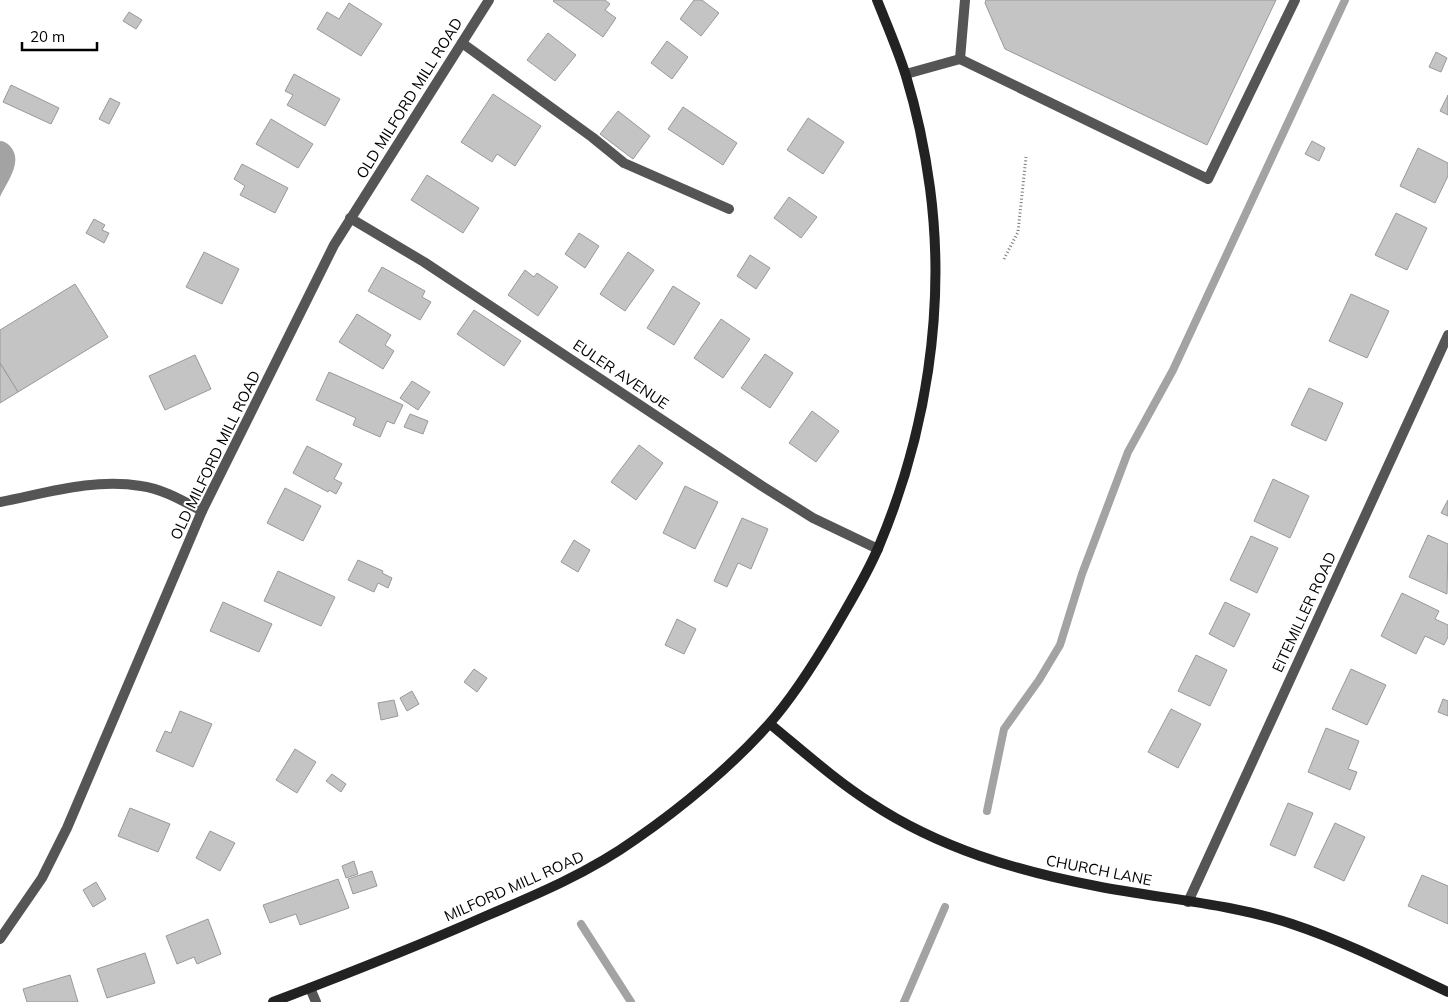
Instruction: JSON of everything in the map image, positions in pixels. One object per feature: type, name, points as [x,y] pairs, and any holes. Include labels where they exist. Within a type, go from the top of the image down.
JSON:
[{"type":"main road","name":"MILFORD MILL ROAD","points":[[272,1002],[468,924],[550,889],[596,865],[635,840],[691,797],[733,760],[770,724],[820,655],[855,595],[878,549],[891,516],[908,464],[921,411],[934,312],[935,274],[930,189],[921,139],[906,74],[877,0]]},
{"type":"main road","name":"CHURCH LANE","points":[[770,724],[827,772],[871,803],[913,828],[952,846],[988,860],[1038,874],[1097,887],[1240,910],[1292,924],[1355,948],[1448,992]]},
{"type":"street","name":"OLD MILFORD MILL ROAD","points":[[0,939],[42,878],[67,828],[202,511],[330,254],[350,218],[489,0]]},
{"type":"street","points":[[960,59],[965,0]]},
{"type":"street","points":[[906,74],[960,59],[1208,179],[1295,0]]},
{"type":"street","points":[[462,43],[592,137],[624,163],[730,210]]},
{"type":"street","name":"EULER AVENUE","points":[[350,218],[424,262],[813,518],[878,549]]},
{"type":"street","name":"EITEMILLER ROAD","points":[[1188,902],[1448,335]]},
{"type":"street","points":[[0,502],[79,485],[113,483],[142,486],[171,495],[202,511]]},
{"type":"street","points":[[310,988],[316,1002]]},
{"type":"path","points":[[1004,259],[1018,232],[1026,157]]},
{"type":"shaded area","points":[[0,141],[5,142],[14,152],[15,165],[0,197]]},
{"type":"building","points":[[554,0],[605,0],[610,4],[605,10],[616,18],[603,37]]},
{"type":"building","points":[[694,0],[702,0],[719,13],[701,36],[680,19]]},
{"type":"building","points":[[986,0],[1276,0],[1207,145],[1005,49],[985,3]]},
{"type":"building","points":[[349,3],[382,24],[361,56],[317,29],[327,12],[339,19]]},
{"type":"building","points":[[129,12],[142,20],[136,29],[123,21]]},
{"type":"building","points":[[548,33],[576,55],[555,81],[527,60]]},
{"type":"building","points":[[667,41],[688,57],[672,79],[651,63]]},
{"type":"building","points":[[1436,52],[1447,58],[1441,72],[1429,67]]},
{"type":"building","points":[[294,74],[340,99],[325,126],[287,105],[293,95],[285,91]]},
{"type":"building","points":[[11,85],[59,108],[51,124],[3,102]]},
{"type":"building","points":[[493,94],[541,126],[515,166],[497,154],[492,162],[461,142]]},
{"type":"building","points":[[1448,95],[1448,115],[1440,111]]},
{"type":"building","points":[[110,98],[120,103],[109,124],[99,119]]},
{"type":"building","points":[[683,107],[737,143],[723,165],[668,129]]},
{"type":"building","points":[[618,111],[650,136],[633,159],[600,134]]},
{"type":"building","points":[[808,118],[844,142],[823,174],[787,150]]},
{"type":"building","points":[[271,119],[313,144],[298,168],[256,144]]},
{"type":"building","points":[[1312,141],[1325,148],[1319,161],[1305,154]]},
{"type":"building","points":[[1418,148],[1448,163],[1448,176],[1435,203],[1400,186]]},
{"type":"building","points":[[242,164],[288,188],[275,213],[240,195],[245,186],[234,179]]},
{"type":"building","points":[[427,175],[479,208],[463,233],[411,200]]},
{"type":"building","points":[[789,197],[817,217],[801,238],[774,218]]},
{"type":"building","points":[[1396,213],[1427,228],[1407,270],[1375,255]]},
{"type":"building","points":[[94,219],[105,225],[102,230],[109,233],[104,243],[86,233]]},
{"type":"building","points":[[579,233],[599,246],[585,268],[565,254]]},
{"type":"building","points":[[204,252],[239,269],[222,304],[186,287]]},
{"type":"building","points":[[628,252],[654,270],[625,311],[600,294]]},
{"type":"building","points":[[750,255],[770,268],[756,289],[737,276]]},
{"type":"building","points":[[382,267],[425,291],[422,297],[431,302],[420,320],[368,291]]},
{"type":"building","points":[[525,270],[534,277],[537,273],[558,287],[538,316],[508,295]]},
{"type":"building","points":[[75,284],[108,337],[18,392],[0,363],[0,330]]},
{"type":"building","points":[[673,286],[700,303],[674,345],[647,328]]},
{"type":"building","points":[[1351,294],[1389,311],[1367,358],[1329,341]]},
{"type":"building","points":[[474,310],[521,341],[504,366],[457,334]]},
{"type":"building","points":[[357,314],[391,335],[385,345],[394,351],[383,369],[339,342]]},
{"type":"building","points":[[721,319],[750,339],[723,378],[694,358]]},
{"type":"building","points":[[765,354],[793,373],[770,408],[741,388]]},
{"type":"building","points":[[195,355],[211,389],[165,410],[149,376]]},
{"type":"building","points":[[0,363],[18,392],[0,403]]},
{"type":"building","points":[[329,372],[403,405],[394,424],[387,421],[380,437],[353,425],[356,418],[316,400]]},
{"type":"building","points":[[412,381],[430,392],[418,410],[400,398]]},
{"type":"building","points":[[1309,388],[1343,403],[1326,441],[1291,425]]},
{"type":"building","points":[[812,411],[839,431],[816,462],[789,443]]},
{"type":"building","points":[[410,414],[428,421],[423,434],[404,427]]},
{"type":"building","points":[[639,445],[663,463],[636,500],[611,482]]},
{"type":"building","points":[[307,446],[342,464],[334,479],[342,483],[336,494],[329,490],[328,492],[293,473]]},
{"type":"building","points":[[1273,479],[1309,496],[1290,538],[1254,521]]},
{"type":"building","points":[[685,486],[718,502],[695,549],[663,533]]},
{"type":"building","points":[[285,488],[321,506],[303,541],[267,523]]},
{"type":"building","points":[[1448,500],[1448,516],[1441,513]]},
{"type":"building","points":[[742,518],[768,529],[751,569],[738,563],[727,587],[714,581]]},
{"type":"building","points":[[1428,535],[1448,544],[1447,594],[1409,577]]},
{"type":"building","points":[[1251,536],[1278,548],[1257,593],[1230,580]]},
{"type":"building","points":[[574,540],[590,550],[578,572],[561,562]]},
{"type":"building","points":[[358,560],[383,571],[382,573],[392,578],[388,588],[378,583],[374,592],[348,580]]},
{"type":"building","points":[[278,571],[335,597],[321,626],[264,601]]},
{"type":"building","points":[[1402,593],[1439,611],[1435,619],[1448,625],[1448,637],[1444,645],[1425,636],[1416,654],[1381,636]]},
{"type":"building","points":[[223,602],[272,624],[259,652],[210,631]]},
{"type":"building","points":[[1225,602],[1250,614],[1234,647],[1209,634]]},
{"type":"building","points":[[677,619],[696,629],[684,654],[665,645]]},
{"type":"building","points":[[1196,655],[1227,670],[1210,706],[1178,691]]},
{"type":"building","points":[[474,669],[487,678],[477,692],[464,682]]},
{"type":"building","points":[[1351,669],[1386,685],[1367,725],[1332,709]]},
{"type":"building","points":[[412,691],[419,704],[407,711],[400,698]]},
{"type":"building","points":[[1443,699],[1448,701],[1448,716],[1438,712]]},
{"type":"building","points":[[394,700],[398,716],[381,720],[378,703]]},
{"type":"building","points":[[1171,709],[1201,724],[1178,768],[1148,752]]},
{"type":"building","points":[[180,711],[212,724],[193,767],[156,751],[165,731],[171,733]]},
{"type":"building","points":[[1326,728],[1359,741],[1348,769],[1357,772],[1350,790],[1308,772]]},
{"type":"building","points":[[295,749],[316,762],[297,793],[276,780]]},
{"type":"building","points":[[332,774],[346,784],[341,792],[326,781]]},
{"type":"building","points":[[1288,803],[1313,813],[1295,856],[1270,845]]},
{"type":"building","points":[[130,808],[170,824],[158,852],[118,836]]},
{"type":"building","points":[[1335,823],[1365,837],[1344,881],[1314,867]]},
{"type":"building","points":[[210,831],[235,843],[220,871],[196,858]]},
{"type":"building","points":[[354,861],[358,874],[346,878],[342,866]]},
{"type":"building","points":[[372,871],[377,886],[353,894],[348,879]]},
{"type":"building","points":[[1422,875],[1448,886],[1448,924],[1408,906]]},
{"type":"building","points":[[338,879],[349,908],[300,925],[296,914],[270,923],[263,905]]},
{"type":"building","points":[[96,882],[106,899],[93,907],[83,890]]},
{"type":"building","points":[[208,919],[221,954],[197,964],[194,957],[177,964],[166,936]]},
{"type":"building","points":[[145,953],[155,983],[107,998],[97,969]]},
{"type":"building","points":[[70,975],[78,1002],[27,1002],[23,989]]},
{"type":"waterway","points":[[987,811],[1004,729],[1039,680],[1060,645],[1082,574],[1128,452],[1173,370],[1345,0]]},
{"type":"waterway","points":[[904,1002],[945,907]]},
{"type":"waterway","points":[[581,924],[631,1002]]}]
